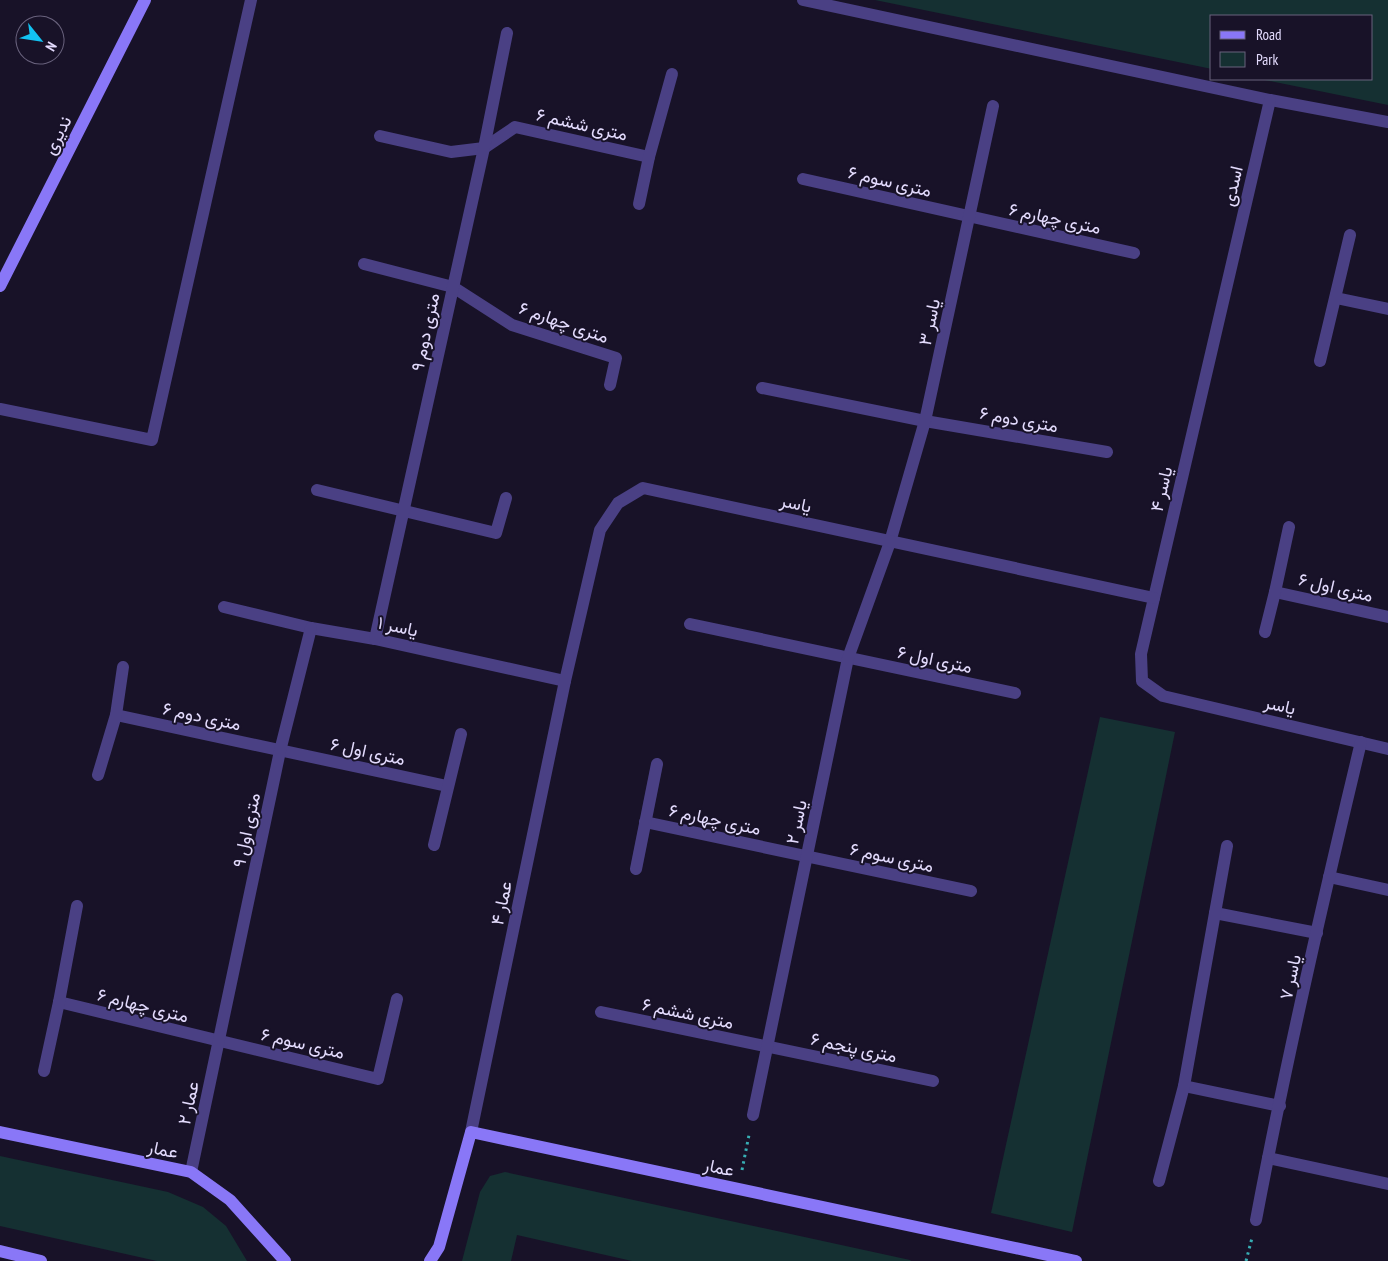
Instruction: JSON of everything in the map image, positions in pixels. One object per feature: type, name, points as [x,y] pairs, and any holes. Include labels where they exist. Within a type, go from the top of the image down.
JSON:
[{"type":"street","name":"ندیری","points":[[0,286],[146,0]]},
{"type":"street","points":[[0,409],[152,440],[252,0]]},
{"type":"street","points":[[803,0],[1270,100],[1388,122]]},
{"type":"street","name":"۹ متری دوم","points":[[375,639],[405,512],[484,148],[507,32]]},
{"type":"street","points":[[639,204],[649,157],[672,74]]},
{"type":"street","name":"اسدی","points":[[1228,280],[1270,100]]},
{"type":"street","name":"یاسر ۳","points":[[890,542],[925,421],[993,106]]},
{"type":"street","name":"۶ متری ششم","points":[[484,148],[515,126],[649,157]]},
{"type":"street","points":[[380,136],[452,152],[484,148]]},
{"type":"street","name":"۶ متری سوم","points":[[803,179],[969,217]]},
{"type":"street","name":"۶ متری چهارم","points":[[969,217],[1134,253]]},
{"type":"street","points":[[1320,361],[1350,235]]},
{"type":"street","points":[[364,264],[453,287]]},
{"type":"street","name":"یاسر ۴","points":[[1164,696],[1142,681],[1141,654],[1228,280]]},
{"type":"street","name":"۶ متری چهارم","points":[[453,287],[512,325],[616,358],[610,385]]},
{"type":"street","points":[[1336,298],[1388,309]]},
{"type":"street","points":[[762,388],[925,421]]},
{"type":"street","name":"۶ متری دوم","points":[[925,421],[1107,452]]},
{"type":"street","name":"یاسر","points":[[565,681],[600,530],[618,503],[643,488],[1154,598]]},
{"type":"street","points":[[317,490],[496,534],[506,498]]},
{"type":"street","points":[[1265,632],[1289,527]]},
{"type":"street","name":"یاسر ۲","points":[[754,1115],[848,658],[890,542]]},
{"type":"street","name":"۶ متری اول","points":[[1275,592],[1388,617]]},
{"type":"street","name":"یاسر ۱","points":[[224,607],[311,628],[375,639],[565,681]]},
{"type":"street","points":[[690,624],[848,658]]},
{"type":"street","name":"۹ متری اول","points":[[219,1041],[280,751],[311,628]]},
{"type":"street","name":"۶ متری اول","points":[[848,658],[1015,693]]},
{"type":"street","points":[[98,775],[116,715],[123,667]]},
{"type":"street","name":"عمار ۴","points":[[471,1132],[565,681]]},
{"type":"street","name":"یاسر","points":[[1164,696],[1388,749]]},
{"type":"street","name":"۶ متری دوم","points":[[116,715],[280,751]]},
{"type":"street","points":[[434,845],[461,734]]},
{"type":"street","name":"یاسر ۷","points":[[1256,1220],[1329,877],[1361,742]]},
{"type":"street","name":"۶ متری اول","points":[[280,751],[448,786]]},
{"type":"street","points":[[636,869],[657,764]]},
{"type":"street","name":"۶ متری چهارم","points":[[645,822],[807,857]]},
{"type":"street","points":[[1159,1181],[1184,1086],[1227,846]]},
{"type":"street","name":"۶ متری سوم","points":[[807,857],[971,891]]},
{"type":"street","points":[[1329,877],[1388,890]]},
{"type":"street","points":[[44,1071],[77,906]]},
{"type":"street","points":[[1215,913],[1317,933]]},
{"type":"street","name":"۶ متری سوم","points":[[219,1041],[378,1079],[397,999]]},
{"type":"street","name":"۶ متری چهارم","points":[[59,1002],[219,1041]]},
{"type":"street","name":"۶ متری ششم","points":[[601,1012],[768,1047]]},
{"type":"street","name":"عمار ۲","points":[[191,1172],[219,1041]]},
{"type":"street","name":"۶ متری پنجم","points":[[768,1047],[932,1081]]},
{"type":"street","points":[[1184,1086],[1280,1106]]},
{"type":"street","name":"عمار","points":[[0,1132],[191,1172],[230,1200],[285,1261]]},
{"type":"street","points":[[430,1261],[439,1247],[471,1132]]},
{"type":"street","name":"عمار","points":[[471,1132],[1076,1261]]},
{"type":"street","points":[[1268,1158],[1388,1184]]},
{"type":"street","points":[[423,1261],[439,1247]]},
{"type":"street","points":[[0,1251],[42,1261]]},
{"type":"path","points":[[738,1188],[754,1115]]},
{"type":"green space","points":[[875,0],[1388,0],[1388,105],[1265,80],[1373,80],[1373,15],[1210,15],[1210,69]]},
{"type":"green space","points":[[1100,717],[1175,732],[1072,1232],[991,1213]]},
{"type":"green space","points":[[0,1156],[168,1192],[203,1207],[226,1226],[247,1261],[157,1261],[0,1226]]},
{"type":"green space","points":[[505,1172],[911,1261],[632,1261],[517,1235],[511,1261],[462,1261],[480,1192],[490,1176]]}]
